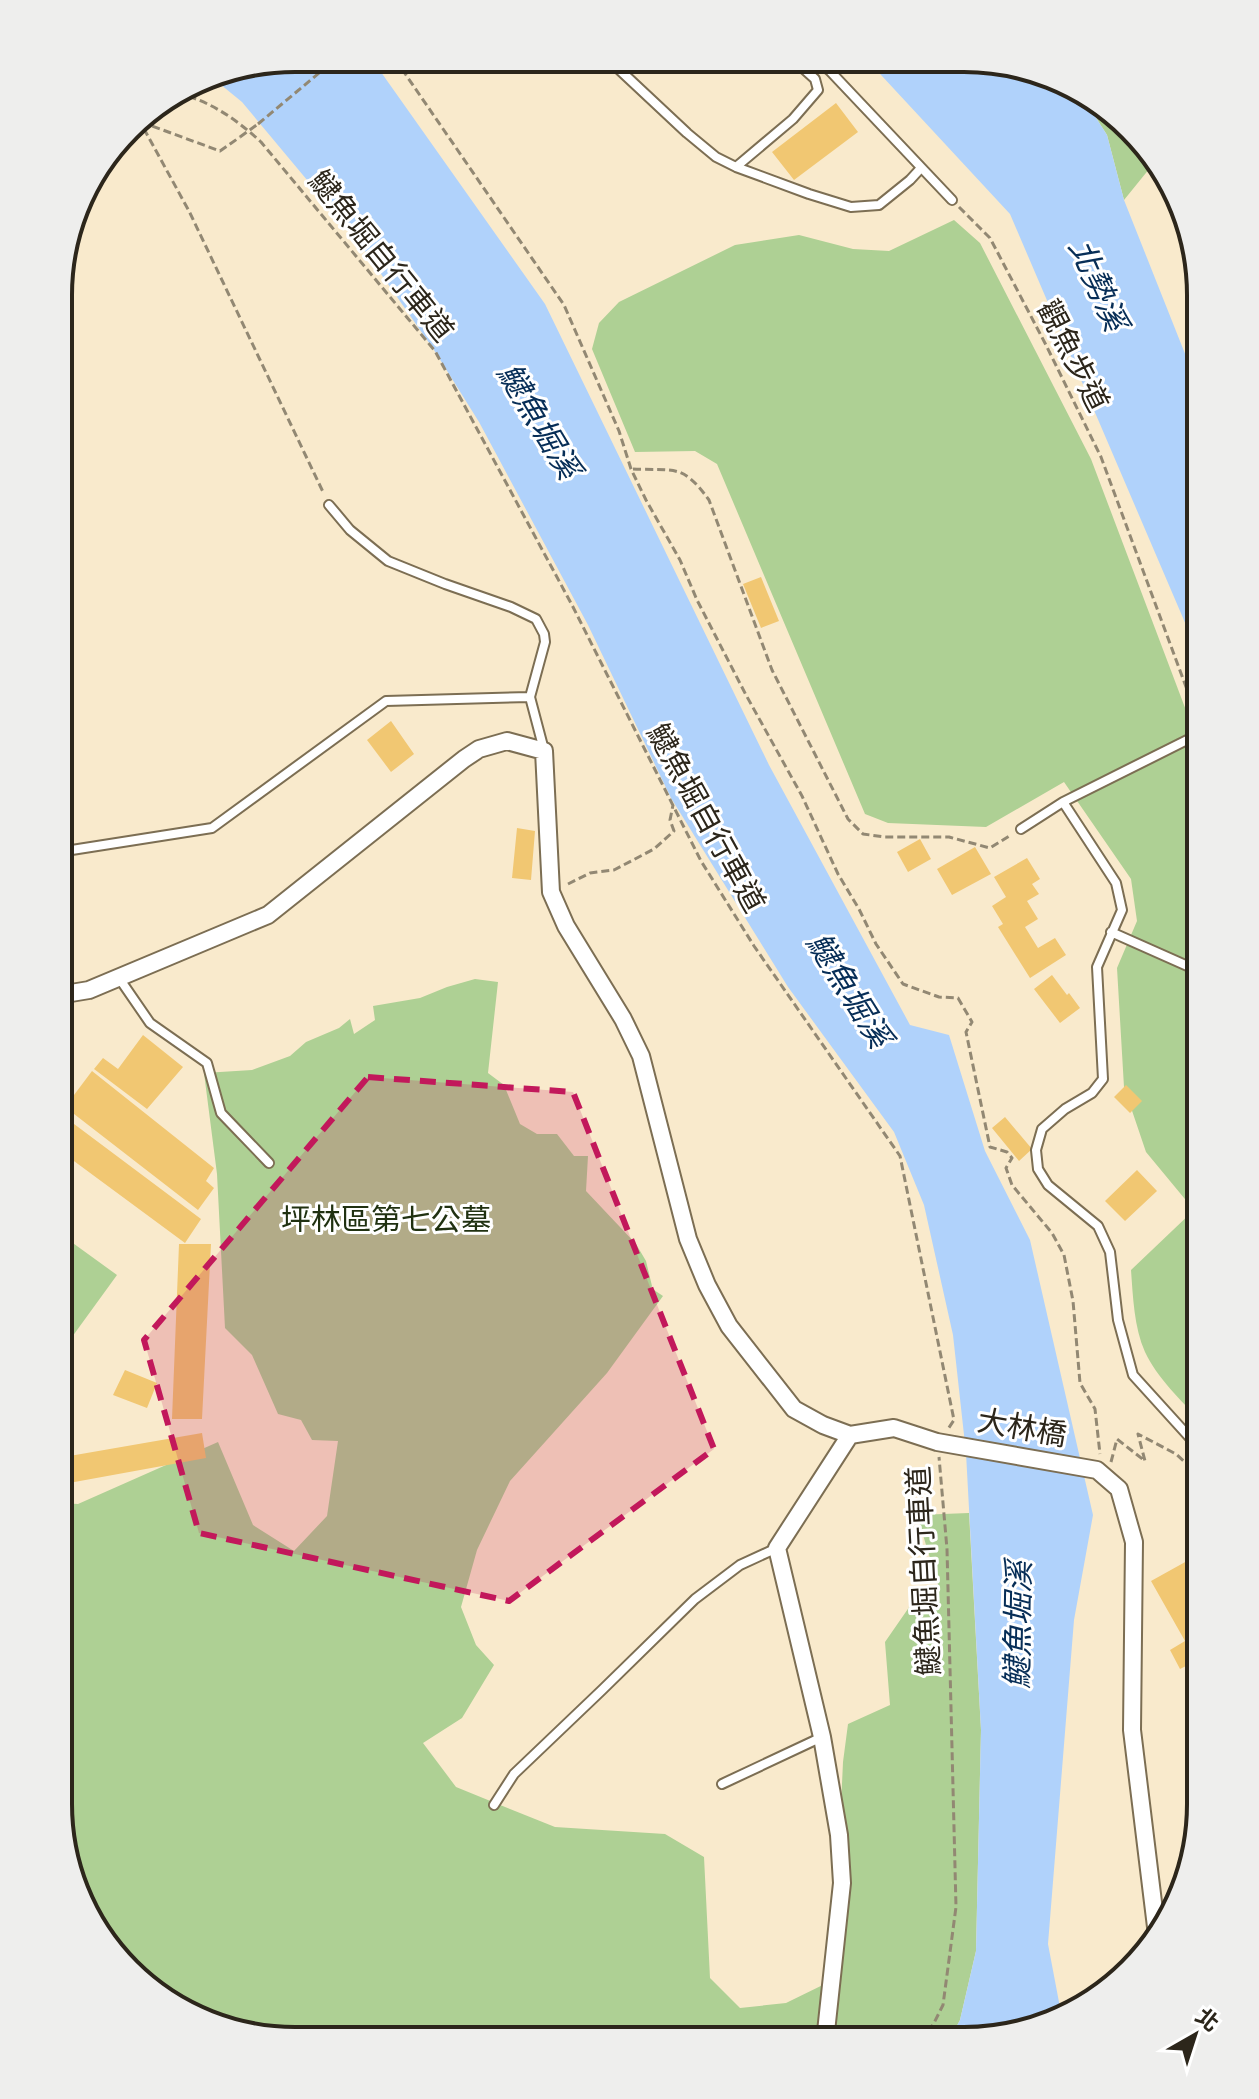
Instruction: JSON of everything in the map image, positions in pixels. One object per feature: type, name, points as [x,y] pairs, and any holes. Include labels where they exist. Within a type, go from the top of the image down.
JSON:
[{"type":"street","points":[[72,993],[89,990],[268,915],[479,749],[507,741],[544,751],[551,892],[566,926],[623,1019],[641,1056],[688,1239],[707,1285],[729,1326],[794,1409],[850,1435],[777,1548],[822,1737],[839,1835],[842,1883],[827,2027]]},
{"type":"street","name":"大林橋","points":[[850,1435],[894,1428],[937,1442],[1102,1474]]},
{"type":"street","points":[[1102,1474],[1119,1489],[1134,1542],[1132,1730],[1155,1918]]},
{"type":"lane","points":[[622,72],[716,157],[809,194],[851,207],[879,205],[921,168]]},
{"type":"lane","points":[[736,167],[793,119],[818,90],[815,79],[807,72]]},
{"type":"lane","points":[[829,72],[952,200]]},
{"type":"lane","points":[[329,505],[350,530],[388,561],[536,619],[545,642],[530,697],[544,751]]},
{"type":"lane","points":[[72,850],[212,828],[386,701],[530,697]]},
{"type":"lane","points":[[1021,829],[1063,802],[1187,740]]},
{"type":"lane","points":[[1063,802],[1116,883],[1122,910],[1097,967],[1103,1079],[1092,1093],[1065,1109],[1042,1129],[1036,1150],[1038,1169],[1048,1185],[1098,1226],[1110,1252],[1118,1320],[1133,1375],[1187,1435]]},
{"type":"lane","points":[[1111,932],[1187,966]]},
{"type":"lane","points":[[119,977],[150,1023],[207,1063],[221,1113],[269,1163]]},
{"type":"lane","points":[[494,1805],[514,1774],[695,1599],[740,1565],[777,1548]]},
{"type":"lane","points":[[722,1784],[822,1737]]},
{"type":"path","points":[[151,125],[220,151],[267,118],[321,72]]},
{"type":"path","points":[[404,72],[564,305],[619,431],[631,469],[876,944],[903,984],[939,997],[958,998],[972,1022],[966,1032],[990,1147],[1007,1152],[1012,1158],[1006,1168],[1012,1185],[1052,1233],[1064,1255],[1073,1301],[1080,1383],[1095,1409],[1102,1474]]},
{"type":"path","name":"𩻸魚堀自行車道","points":[[191,98],[240,122],[261,142],[435,351],[572,605],[701,861],[754,946],[900,1156],[954,1420],[937,1442],[947,1549],[956,1907],[943,2005],[931,2027]]},
{"type":"path","points":[[145,130],[189,211],[329,505]]},
{"type":"path","name":"觀魚步道","points":[[952,200],[990,238],[1101,457],[1187,689]]},
{"type":"path","points":[[631,469],[683,471],[696,481],[709,500],[772,670],[848,819],[863,834],[949,837],[990,848],[1021,829]]},
{"type":"path","points":[[551,892],[590,873],[614,870],[654,849],[674,831],[670,820],[673,805]]},
{"type":"path","points":[[1102,1474],[1117,1439],[1145,1461],[1138,1434],[1176,1454],[1187,1464]]},
{"type":"highlighted area","points":[[368,1077],[573,1092],[714,1449],[509,1601],[199,1533],[144,1340]]},
{"type":"green space","points":[[1093,114],[1122,137],[1148,170],[1124,200],[1107,135]]},
{"type":"green space","points":[[954,220],[980,243],[1091,459],[1187,713],[1187,1202],[1146,1152],[1124,1087],[1117,968],[1137,921],[1131,879],[1064,782],[986,827],[888,823],[865,814],[717,464],[695,451],[635,452],[592,349],[599,323],[619,302],[735,245],[799,235],[853,249],[889,251]]},
{"type":"green space","name":"坪林區第七公墓","points":[[475,979],[498,982],[488,1073],[504,1085],[520,1124],[537,1134],[557,1134],[574,1156],[588,1156],[586,1191],[636,1244],[646,1261],[651,1288],[663,1296],[607,1373],[510,1481],[477,1550],[461,1607],[476,1645],[494,1665],[462,1718],[423,1743],[456,1787],[510,1809],[555,1827],[665,1834],[704,1857],[710,1978],[740,2008],[786,2003],[833,1980],[843,1762],[848,1724],[890,1705],[885,1642],[912,1603],[939,1588],[917,1515],[969,1513],[981,1730],[976,1951],[956,2027],[266,2025],[210,2010],[183,1997],[137,1962],[102,1916],[89,1889],[74,1833],[72,1504],[78,1504],[218,1442],[253,1525],[294,1551],[327,1516],[338,1441],[312,1440],[301,1420],[278,1414],[252,1355],[225,1328],[217,1174],[204,1073],[252,1070],[290,1056],[306,1042],[339,1028],[350,1019],[354,1034],[375,1020],[373,1006],[420,998]]},
{"type":"green space","points":[[1187,1217],[1187,1407],[1156,1371],[1145,1352],[1138,1332],[1131,1270]]},
{"type":"green space","points":[[72,1242],[117,1275],[72,1337]]},
{"type":"water","name":"𩻸魚堀溪","points":[[381,72],[545,304],[769,765],[910,1025],[949,1035],[985,1151],[1030,1240],[1093,1515],[1074,1620],[1048,1944],[1060,2005],[1049,2010],[1008,2023],[956,2027],[976,1951],[981,1730],[966,1453],[953,1335],[924,1205],[894,1132],[788,987],[671,798],[588,625],[479,422],[434,350],[358,241],[242,102],[221,85],[266,74]]},
{"type":"water","name":"北勢溪","points":[[878,72],[964,72],[1022,80],[1076,102],[1093,114],[1107,135],[1124,200],[1187,359],[1187,627],[1010,214]]},
{"type":"building","points":[[836,103],[858,132],[794,180],[772,152]]},
{"type":"building","points":[[761,577],[779,621],[761,628],[743,584]]},
{"type":"building","points":[[391,721],[414,754],[391,772],[367,740]]},
{"type":"building","points":[[517,828],[535,831],[531,880],[512,878]]},
{"type":"building","points":[[920,839],[931,859],[908,872],[897,852]]},
{"type":"building","points":[[975,847],[991,874],[952,895],[937,869]]},
{"type":"building","points":[[1027,858],[1040,879],[1032,884],[1039,894],[1027,901],[1038,919],[1025,927],[1038,948],[1055,938],[1066,955],[1030,978],[998,927],[1003,924],[992,906],[1006,897],[994,877]]},
{"type":"building","points":[[1052,975],[1080,1008],[1060,1023],[1034,989]]},
{"type":"building","points":[[143,1035],[183,1067],[147,1109],[94,1069],[103,1058],[118,1069]]},
{"type":"building","points":[[92,1071],[214,1168],[206,1181],[214,1188],[198,1210],[72,1112],[72,1098]]},
{"type":"building","points":[[1126,1085],[1142,1101],[1130,1113],[1114,1097]]},
{"type":"building","points":[[1005,1117],[1032,1149],[1019,1161],[992,1128]]},
{"type":"building","points":[[72,1122],[201,1219],[185,1243],[72,1160]]},
{"type":"building","points":[[1137,1170],[1157,1191],[1125,1221],[1105,1201]]},
{"type":"building","points":[[179,1244],[211,1244],[202,1419],[172,1419]]},
{"type":"building","points":[[125,1370],[157,1383],[147,1408],[113,1395]]},
{"type":"building","points":[[202,1433],[206,1458],[72,1482],[72,1456]]},
{"type":"building","points":[[1187,1561],[1187,1666],[1180,1669],[1170,1650],[1185,1641],[1151,1581]]}]
